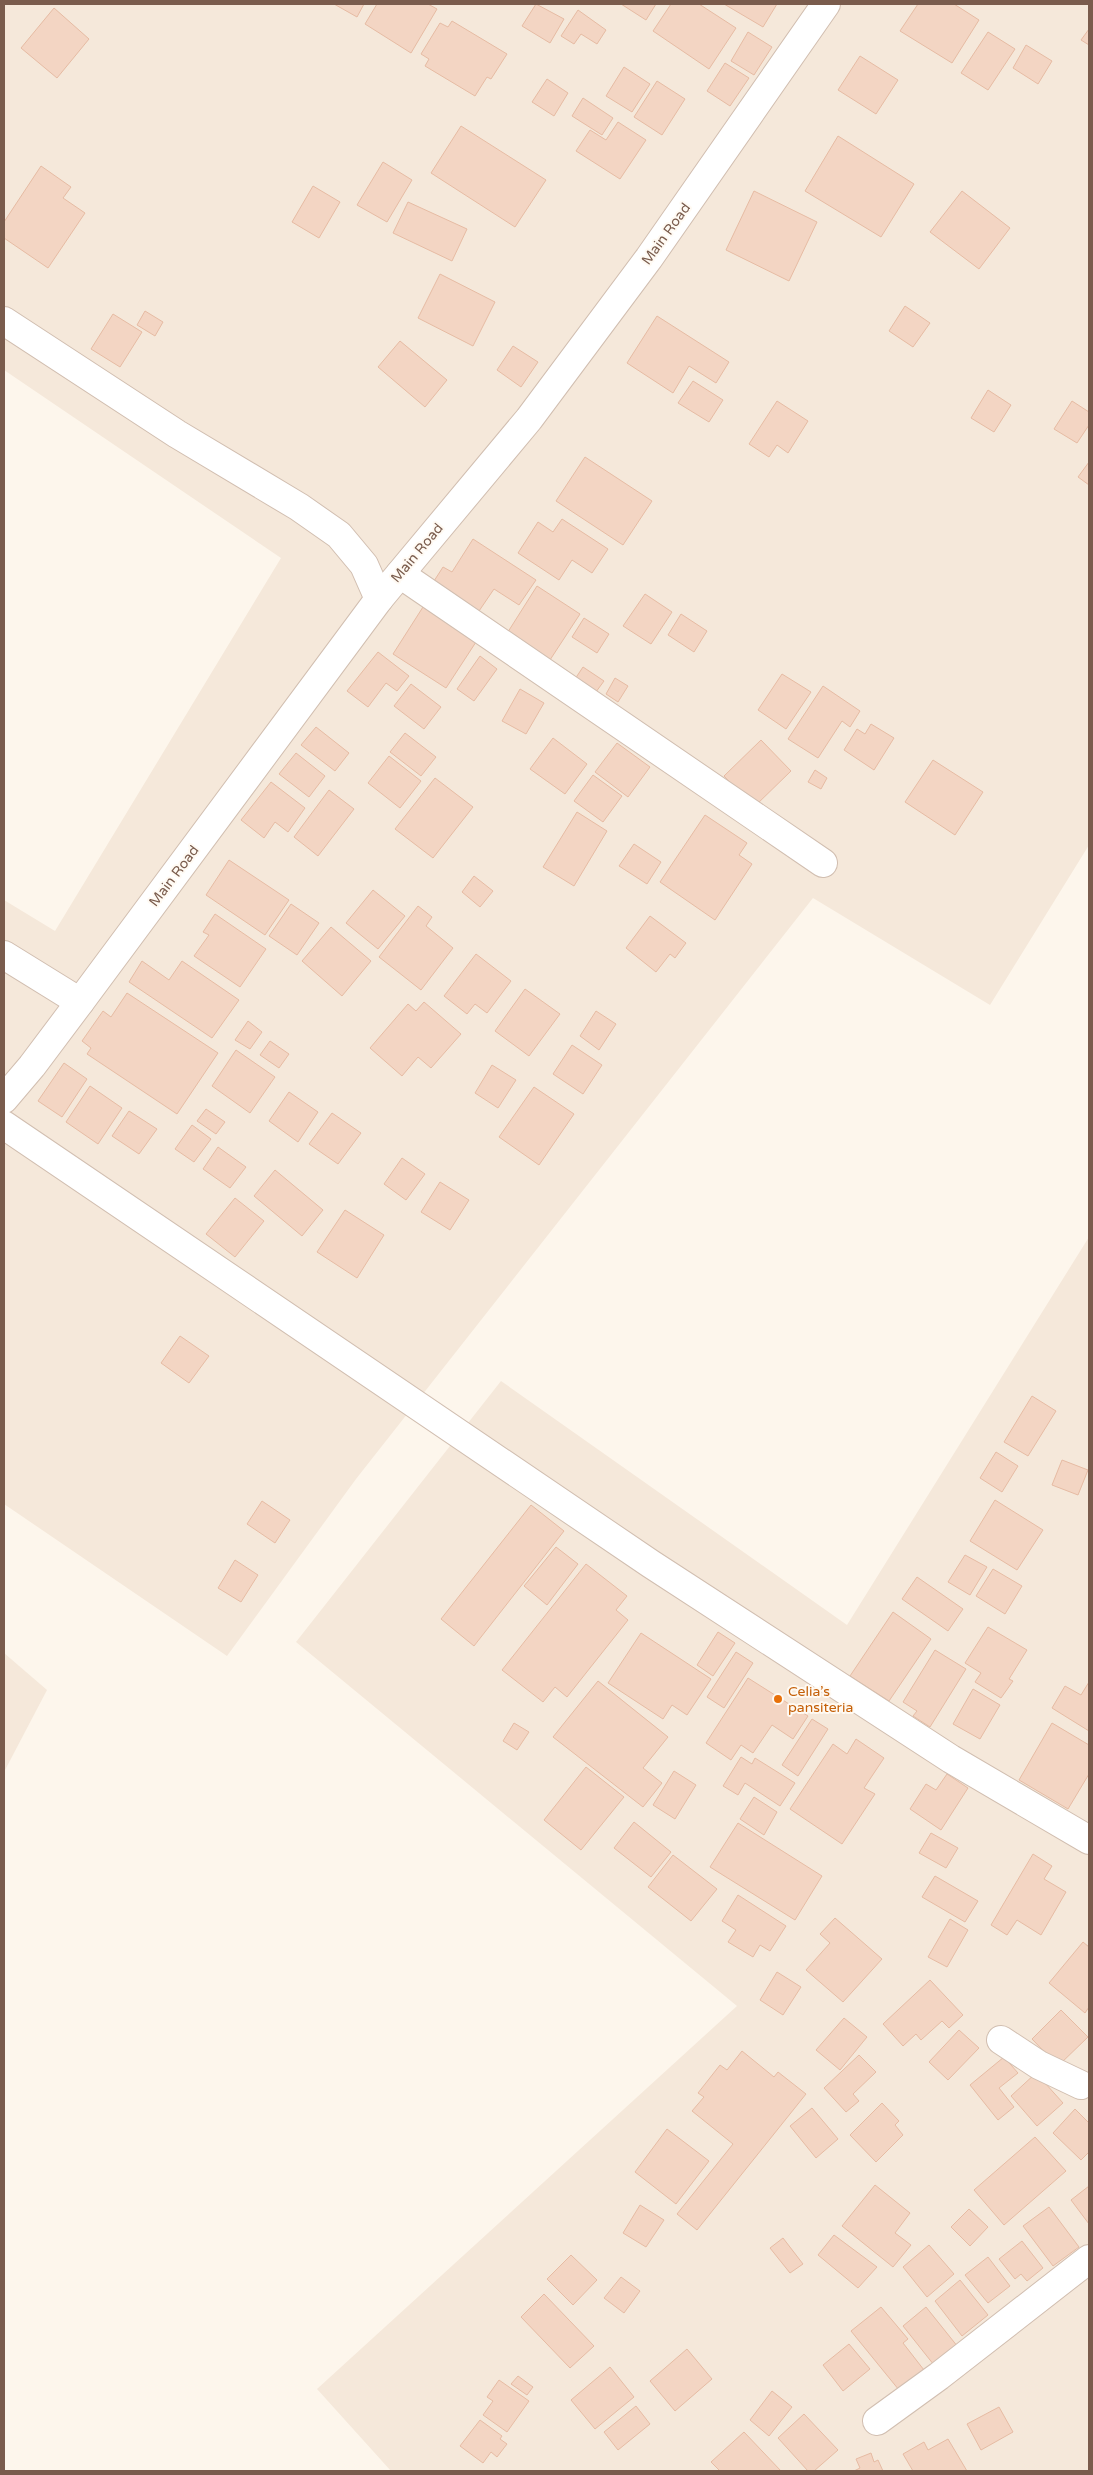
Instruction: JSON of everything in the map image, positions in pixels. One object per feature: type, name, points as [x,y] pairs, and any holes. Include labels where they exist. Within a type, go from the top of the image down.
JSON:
[{"type":"street","name":"Main Road","points":[[4,1099],[32,1066],[80,1002],[379,599],[529,419],[654,250],[826,4]]},
{"type":"street","points":[[4,321],[177,434],[299,507],[339,535],[364,566],[379,599]]},
{"type":"street","points":[[400,574],[823,863]]},
{"type":"street","points":[[4,955],[80,1002]]},
{"type":"street","points":[[4,1125],[651,1564],[951,1759],[1089,1840]]},
{"type":"street","points":[[1001,2040],[1039,2065],[1087,2087]]},
{"type":"street","points":[[877,2421],[940,2376],[1089,2259]]},
{"type":"shaded area","points":[[4,4],[1089,4],[1089,845],[990,1005],[813,898],[356,1479],[227,1656],[4,1504],[4,900],[55,931],[281,558],[4,370]]},
{"type":"shaded area","points":[[1089,1237],[1089,2471],[391,2471],[317,2389],[737,2006],[296,1642],[501,1381],[847,1625]]},
{"type":"shaded area","points":[[4,1653],[47,1690],[4,1772]]},
{"type":"building","points":[[334,4],[364,4],[357,17]]},
{"type":"building","points":[[377,4],[428,4],[437,9],[411,53],[365,24]]},
{"type":"building","points":[[536,4],[564,19],[550,43],[522,26]]},
{"type":"building","points":[[621,4],[656,4],[646,20]]},
{"type":"building","points":[[671,4],[699,4],[736,28],[709,69],[653,31]]},
{"type":"building","points":[[724,4],[777,4],[763,27]]},
{"type":"building","points":[[918,4],[954,4],[979,20],[952,63],[900,31]]},
{"type":"building","points":[[54,8],[89,39],[57,78],[21,48]]},
{"type":"building","points":[[578,10],[606,30],[597,44],[581,34],[574,44],[561,36]]},
{"type":"building","points":[[452,21],[507,54],[491,79],[487,77],[475,96],[425,66],[429,59],[421,54],[440,23],[448,27]]},
{"type":"building","points":[[1089,29],[1089,45],[1081,40]]},
{"type":"building","points":[[748,32],[772,47],[754,75],[731,61]]},
{"type":"building","points":[[988,32],[1015,49],[988,90],[961,73]]},
{"type":"building","points":[[1026,45],[1052,61],[1038,84],[1013,68]]},
{"type":"building","points":[[860,56],[898,80],[876,114],[838,90]]},
{"type":"building","points":[[725,63],[749,78],[730,106],[707,91]]},
{"type":"building","points":[[624,67],[650,84],[632,112],[606,96]]},
{"type":"building","points":[[547,79],[568,93],[554,116],[532,102]]},
{"type":"building","points":[[657,81],[685,99],[662,135],[634,117]]},
{"type":"building","points":[[583,98],[613,118],[602,135],[572,116]]},
{"type":"building","points":[[618,122],[646,140],[620,179],[576,151],[590,130],[606,140]]},
{"type":"building","points":[[461,126],[546,180],[515,227],[431,173]]},
{"type":"building","points":[[838,136],[914,184],[881,237],[805,191]]},
{"type":"building","points":[[383,162],[412,180],[387,222],[357,205]]},
{"type":"building","points":[[41,166],[71,187],[63,198],[85,213],[48,268],[4,238],[4,222]]},
{"type":"building","points":[[313,186],[340,202],[319,238],[292,222]]},
{"type":"building","points":[[754,191],[817,222],[789,281],[726,250]]},
{"type":"building","points":[[962,191],[1010,228],[979,269],[930,232]]},
{"type":"building","points":[[408,202],[467,229],[452,261],[393,233]]},
{"type":"building","points":[[440,274],[495,302],[473,346],[418,318]]},
{"type":"building","points":[[905,306],[930,323],[913,347],[889,331]]},
{"type":"building","points":[[145,311],[163,322],[155,336],[137,325]]},
{"type":"building","points":[[113,314],[142,332],[120,367],[91,349]]},
{"type":"building","points":[[657,316],[729,362],[716,383],[689,366],[673,393],[627,363]]},
{"type":"building","points":[[400,341],[447,380],[425,407],[378,367]]},
{"type":"building","points":[[513,346],[538,362],[521,387],[497,370]]},
{"type":"building","points":[[693,381],[723,400],[709,422],[678,403]]},
{"type":"building","points":[[988,390],[1011,405],[994,432],[971,418]]},
{"type":"building","points":[[777,401],[808,421],[788,453],[777,445],[769,457],[749,444]]},
{"type":"building","points":[[1072,401],[1089,412],[1089,425],[1077,443],[1054,429]]},
{"type":"building","points":[[585,457],[652,501],[623,545],[556,501]]},
{"type":"building","points":[[1089,462],[1089,485],[1078,477]]},
{"type":"building","points":[[562,519],[608,549],[592,573],[572,560],[559,580],[518,553],[538,522],[553,532]]},
{"type":"building","points":[[473,539],[536,580],[519,605],[494,589],[479,611],[434,581],[443,567],[452,572]]},
{"type":"building","points":[[537,586],[580,614],[548,663],[506,635]]},
{"type":"building","points":[[645,594],[672,612],[651,644],[623,626]]},
{"type":"building","points":[[423,607],[476,642],[446,688],[393,654]]},
{"type":"building","points":[[681,614],[707,631],[694,652],[668,635]]},
{"type":"building","points":[[584,618],[609,634],[597,653],[572,637]]},
{"type":"building","points":[[378,652],[409,676],[397,691],[386,683],[368,707],[347,691]]},
{"type":"building","points":[[480,656],[497,669],[474,701],[457,689]]},
{"type":"building","points":[[583,667],[604,681],[593,696],[573,682]]},
{"type":"building","points":[[782,674],[811,692],[786,729],[758,710]]},
{"type":"building","points":[[615,678],[628,686],[618,702],[606,694]]},
{"type":"building","points":[[411,684],[441,707],[424,729],[394,706]]},
{"type":"building","points":[[823,686],[860,711],[850,727],[842,721],[818,758],[788,739]]},
{"type":"building","points":[[520,689],[544,703],[526,734],[502,721]]},
{"type":"building","points":[[871,724],[894,738],[874,770],[844,750],[857,729],[865,734]]},
{"type":"building","points":[[316,727],[349,753],[335,771],[301,745]]},
{"type":"building","points":[[405,733],[436,757],[421,776],[390,752]]},
{"type":"building","points":[[553,738],[587,764],[565,794],[530,769]]},
{"type":"building","points":[[761,740],[791,771],[754,807],[724,776]]},
{"type":"building","points":[[617,743],[650,767],[628,797],[595,772]]},
{"type":"building","points":[[296,753],[325,776],[309,797],[279,774]]},
{"type":"building","points":[[389,756],[421,781],[400,808],[368,783]]},
{"type":"building","points":[[933,760],[983,792],[955,835],[905,802]]},
{"type":"building","points":[[815,770],[827,778],[821,789],[808,782]]},
{"type":"building","points":[[593,775],[622,796],[603,822],[574,801]]},
{"type":"building","points":[[435,778],[473,807],[433,858],[395,829]]},
{"type":"building","points":[[271,782],[305,808],[288,832],[275,822],[264,838],[241,820]]},
{"type":"building","points":[[329,790],[354,809],[318,856],[294,837]]},
{"type":"building","points":[[577,812],[607,831],[574,886],[543,867]]},
{"type":"building","points":[[705,815],[747,843],[739,855],[752,864],[715,920],[660,882]]},
{"type":"building","points":[[634,844],[661,862],[647,884],[619,866]]},
{"type":"building","points":[[229,860],[289,900],[265,935],[206,895]]},
{"type":"building","points":[[474,876],[493,891],[480,907],[462,892]]},
{"type":"building","points":[[373,890],[405,916],[378,949],[346,923]]},
{"type":"building","points":[[291,904],[319,923],[297,955],[269,936]]},
{"type":"building","points":[[418,906],[432,917],[426,926],[453,948],[421,990],[379,957]]},
{"type":"building","points":[[215,914],[266,949],[240,987],[194,956],[209,935],[203,932]]},
{"type":"building","points":[[650,916],[686,943],[675,958],[670,954],[656,972],[626,948]]},
{"type":"building","points":[[331,927],[371,961],[342,996],[302,961]]},
{"type":"building","points":[[476,954],[511,981],[487,1013],[475,1004],[467,1014],[444,996]]},
{"type":"building","points":[[142,961],[169,980],[182,961],[239,1000],[212,1038],[129,982]]},
{"type":"building","points":[[525,989],[560,1014],[529,1056],[495,1031]]},
{"type":"building","points":[[127,993],[218,1053],[177,1114],[87,1054],[91,1048],[82,1041],[103,1011],[111,1017]]},
{"type":"building","points":[[424,1002],[461,1034],[431,1068],[418,1057],[402,1076],[370,1048],[408,1004],[416,1011]]},
{"type":"building","points":[[596,1011],[616,1024],[599,1050],[580,1036]]},
{"type":"building","points":[[248,1021],[262,1032],[250,1049],[235,1040]]},
{"type":"building","points":[[270,1041],[289,1054],[279,1068],[260,1055]]},
{"type":"building","points":[[572,1045],[602,1065],[583,1094],[553,1074]]},
{"type":"building","points":[[236,1050],[275,1077],[250,1113],[212,1086]]},
{"type":"building","points":[[64,1063],[87,1079],[62,1117],[38,1101]]},
{"type":"building","points":[[492,1065],[516,1080],[498,1108],[475,1093]]},
{"type":"building","points":[[90,1086],[122,1108],[98,1144],[66,1122]]},
{"type":"building","points":[[534,1087],[574,1114],[539,1165],[499,1137]]},
{"type":"building","points":[[289,1092],[318,1112],[298,1142],[269,1121]]},
{"type":"building","points":[[206,1109],[225,1122],[216,1134],[197,1121]]},
{"type":"building","points":[[129,1111],[157,1129],[139,1154],[112,1136]]},
{"type":"building","points":[[332,1113],[361,1133],[338,1164],[309,1144]]},
{"type":"building","points":[[192,1125],[211,1139],[194,1162],[175,1149]]},
{"type":"building","points":[[218,1147],[246,1167],[230,1188],[203,1169]]},
{"type":"building","points":[[402,1158],[425,1174],[406,1200],[384,1184]]},
{"type":"building","points":[[275,1170],[323,1210],[302,1236],[254,1196]]},
{"type":"building","points":[[440,1182],[469,1200],[450,1230],[421,1212]]},
{"type":"building","points":[[235,1198],[264,1221],[235,1257],[206,1234]]},
{"type":"building","points":[[345,1210],[384,1235],[357,1278],[317,1252]]},
{"type":"building","points":[[180,1336],[209,1356],[189,1383],[161,1363]]},
{"type":"building","points":[[1032,1396],[1056,1411],[1028,1456],[1004,1442]]},
{"type":"building","points":[[996,1452],[1018,1466],[1002,1492],[980,1478]]},
{"type":"building","points":[[1062,1460],[1088,1470],[1078,1495],[1052,1485]]},
{"type":"building","points":[[995,1500],[1043,1530],[1017,1570],[970,1541]]},
{"type":"building","points":[[262,1501],[290,1520],[275,1543],[247,1524]]},
{"type":"building","points":[[531,1505],[564,1531],[474,1646],[441,1619]]},
{"type":"building","points":[[556,1547],[578,1564],[547,1605],[524,1586]]},
{"type":"building","points":[[965,1555],[987,1567],[970,1595],[948,1582]]},
{"type":"building","points":[[235,1560],[258,1575],[241,1602],[218,1588]]},
{"type":"building","points":[[586,1564],[627,1596],[616,1610],[628,1620],[567,1697],[555,1687],[543,1702],[502,1670]]},
{"type":"building","points":[[993,1569],[1022,1586],[1005,1614],[976,1596]]},
{"type":"building","points":[[917,1577],[963,1609],[948,1631],[902,1599]]},
{"type":"building","points":[[893,1612],[931,1639],[889,1701],[850,1676]]},
{"type":"building","points":[[988,1627],[1027,1650],[1009,1679],[1013,1681],[1001,1698],[975,1682],[981,1673],[965,1663]]},
{"type":"building","points":[[718,1632],[735,1643],[713,1676],[697,1665]]},
{"type":"building","points":[[641,1633],[711,1679],[687,1715],[672,1705],[663,1719],[608,1683]]},
{"type":"building","points":[[935,1650],[966,1669],[930,1727],[913,1716],[917,1711],[903,1702]]},
{"type":"building","points":[[736,1652],[753,1663],[724,1708],[707,1697]]},
{"type":"building","points":[[748,1678],[808,1716],[793,1739],[772,1725],[753,1753],[741,1745],[731,1760],[706,1743]]},
{"type":"building","points":[[598,1681],[668,1737],[643,1768],[662,1783],[643,1807],[553,1737]]},
{"type":"building","points":[[1089,1682],[1089,1731],[1052,1708],[1065,1686],[1081,1695]]},
{"type":"building","points":[[973,1689],[1000,1705],[980,1739],[953,1724]]},
{"type":"building","points":[[812,1719],[828,1729],[798,1776],[782,1765]]},
{"type":"building","points":[[514,1723],[529,1732],[517,1750],[503,1741]]},
{"type":"building","points":[[1052,1723],[1089,1745],[1089,1774],[1068,1809],[1019,1780]]},
{"type":"building","points":[[856,1739],[884,1758],[864,1788],[875,1794],[842,1844],[790,1809],[833,1744],[847,1754]]},
{"type":"building","points":[[741,1757],[752,1764],[755,1758],[795,1783],[780,1806],[745,1783],[738,1795],[723,1786]]},
{"type":"building","points":[[586,1767],[624,1797],[581,1850],[544,1820]]},
{"type":"building","points":[[674,1771],[696,1785],[675,1819],[653,1805]]},
{"type":"building","points":[[947,1774],[968,1788],[941,1830],[910,1809],[926,1784],[936,1790]]},
{"type":"building","points":[[754,1797],[777,1812],[764,1835],[740,1819]]},
{"type":"building","points":[[634,1822],[671,1852],[651,1877],[614,1848]]},
{"type":"building","points":[[738,1823],[822,1876],[795,1920],[710,1867]]},
{"type":"building","points":[[931,1833],[958,1848],[946,1868],[919,1853]]},
{"type":"building","points":[[1033,1854],[1052,1866],[1044,1879],[1066,1892],[1041,1935],[1017,1920],[1007,1935],[991,1925]]},
{"type":"building","points":[[673,1855],[717,1889],[691,1921],[648,1887]]},
{"type":"building","points":[[935,1876],[978,1901],[965,1922],[922,1897]]},
{"type":"building","points":[[738,1895],[786,1926],[770,1951],[760,1945],[753,1957],[728,1942],[736,1930],[722,1921]]},
{"type":"building","points":[[835,1918],[882,1959],[843,2002],[806,1970],[830,1943],[820,1934]]},
{"type":"building","points":[[950,1919],[968,1930],[947,1967],[928,1957]]},
{"type":"building","points":[[1083,1942],[1089,1947],[1089,2007],[1085,2013],[1049,1983]]},
{"type":"building","points":[[777,1972],[801,1987],[783,2015],[760,2000]]},
{"type":"building","points":[[930,1980],[963,2015],[949,2028],[942,2021],[921,2040],[916,2034],[903,2046],[883,2024]]},
{"type":"building","points":[[1061,2010],[1088,2037],[1058,2066],[1032,2039]]},
{"type":"building","points":[[844,2018],[867,2037],[840,2070],[816,2050]]},
{"type":"building","points":[[959,2030],[979,2048],[948,2080],[929,2062]]},
{"type":"building","points":[[742,2051],[774,2077],[778,2072],[806,2094],[697,2230],[677,2214],[733,2144],[692,2111],[704,2097],[698,2093],[720,2065],[727,2070]]},
{"type":"building","points":[[859,2055],[876,2072],[853,2094],[859,2101],[846,2112],[824,2088]]},
{"type":"building","points":[[1004,2057],[1018,2073],[999,2088],[1014,2107],[998,2120],[970,2085]]},
{"type":"building","points":[[1036,2073],[1063,2103],[1037,2126],[1011,2096]]},
{"type":"building","points":[[882,2103],[899,2121],[895,2125],[903,2135],[876,2162],[850,2135]]},
{"type":"building","points":[[812,2108],[838,2139],[816,2158],[790,2126]]},
{"type":"building","points":[[1075,2109],[1089,2123],[1089,2152],[1081,2160],[1053,2133]]},
{"type":"building","points":[[667,2129],[709,2161],[676,2204],[635,2172]]},
{"type":"building","points":[[1035,2137],[1066,2171],[1004,2225],[974,2190]]},
{"type":"building","points":[[875,2185],[910,2213],[895,2233],[911,2245],[893,2267],[842,2226]]},
{"type":"building","points":[[1089,2186],[1089,2224],[1071,2200]]},
{"type":"building","points":[[640,2205],[664,2220],[646,2247],[623,2233]]},
{"type":"building","points":[[1049,2207],[1079,2247],[1053,2266],[1023,2226]]},
{"type":"building","points":[[969,2209],[988,2227],[970,2246],[951,2227]]},
{"type":"building","points":[[834,2235],[877,2267],[858,2288],[818,2255]]},
{"type":"building","points":[[783,2238],[803,2264],[790,2273],[770,2248]]},
{"type":"building","points":[[1022,2241],[1043,2268],[1027,2281],[1021,2274],[1015,2279],[999,2259]]},
{"type":"building","points":[[929,2245],[954,2274],[927,2297],[903,2267]]},
{"type":"building","points":[[571,2255],[597,2280],[573,2305],[547,2279]]},
{"type":"building","points":[[988,2257],[1010,2286],[988,2303],[965,2275]]},
{"type":"building","points":[[621,2277],[640,2291],[624,2313],[604,2298]]},
{"type":"building","points":[[960,2280],[988,2315],[962,2336],[935,2301]]},
{"type":"building","points":[[544,2294],[594,2346],[570,2368],[521,2317]]},
{"type":"building","points":[[881,2307],[908,2339],[903,2343],[924,2370],[899,2390],[851,2331]]},
{"type":"building","points":[[926,2307],[958,2347],[934,2365],[903,2326]]},
{"type":"building","points":[[849,2344],[870,2369],[843,2391],[823,2365]]},
{"type":"building","points":[[687,2349],[712,2379],[675,2411],[650,2381]]},
{"type":"building","points":[[610,2367],[634,2397],[595,2429],[571,2400]]},
{"type":"building","points":[[518,2376],[533,2387],[527,2395],[511,2384]]},
{"type":"building","points":[[499,2380],[529,2401],[507,2432],[483,2415],[493,2401],[487,2397]]},
{"type":"building","points":[[772,2391],[792,2407],[769,2436],[750,2420]]},
{"type":"building","points":[[636,2406],[650,2424],[618,2450],[604,2432]]},
{"type":"building","points":[[999,2407],[1013,2432],[981,2450],[967,2424]]},
{"type":"building","points":[[804,2414],[838,2450],[814,2471],[808,2471],[778,2438]]},
{"type":"building","points":[[480,2420],[502,2436],[500,2439],[507,2444],[497,2457],[491,2452],[483,2463],[460,2446]]},
{"type":"building","points":[[744,2432],[781,2471],[720,2471],[711,2462]]},
{"type":"building","points":[[948,2439],[967,2471],[913,2471],[903,2454],[924,2442],[928,2450]]},
{"type":"building","points":[[871,2453],[874,2462],[878,2460],[883,2471],[854,2471],[860,2468],[856,2459]]},
{"type":"place","name":"Celia’s pansiteria","points":[[778,1699]]}]
